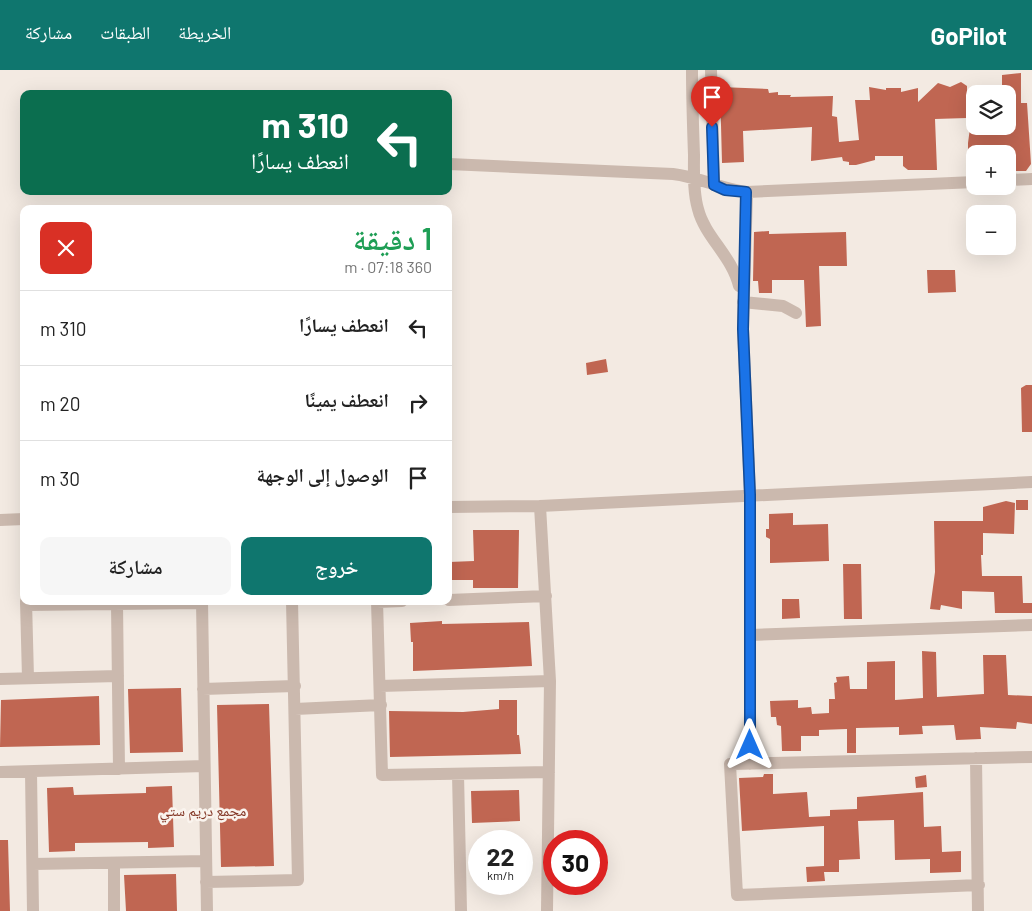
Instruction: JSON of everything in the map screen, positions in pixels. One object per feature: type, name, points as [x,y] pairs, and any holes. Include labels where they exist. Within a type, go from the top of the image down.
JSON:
[{"type":"street","points":[[692,70],[694,176],[698,209],[736,272],[743,302]]},
{"type":"street","points":[[710,70],[714,185]]},
{"type":"street","points":[[452,164],[694,176],[725,190],[746,192],[966,182]]},
{"type":"street","points":[[1016,180],[1032,179]]},
{"type":"street","points":[[746,192],[743,302],[750,495],[750,764]]},
{"type":"street","points":[[743,302],[783,306],[796,313]]},
{"type":"street","points":[[452,507],[540,506],[1032,482]]},
{"type":"street","points":[[540,506],[550,681],[547,911]]},
{"type":"street","points":[[0,520],[20,519]]},
{"type":"street","points":[[452,600],[546,596]]},
{"type":"street","points":[[26,605],[28,678]]},
{"type":"street","points":[[117,605],[119,769]]},
{"type":"street","points":[[202,605],[207,911]]},
{"type":"street","points":[[206,882],[298,880],[292,605]]},
{"type":"street","points":[[377,605],[382,775],[549,772]]},
{"type":"street","points":[[750,635],[1032,626]]},
{"type":"street","points":[[0,679],[118,676]]},
{"type":"street","points":[[380,686],[550,681]]},
{"type":"street","points":[[203,689],[294,686]]},
{"type":"street","points":[[295,709],[381,705]]},
{"type":"street","points":[[979,885],[737,895],[730,764],[1032,757]]},
{"type":"street","points":[[976,758],[978,911]]},
{"type":"street","points":[[0,772],[204,766]]},
{"type":"street","points":[[31,772],[33,911]]},
{"type":"street","points":[[458,774],[461,911]]},
{"type":"street","points":[[33,864],[206,861]]},
{"type":"street","points":[[114,862],[114,911]]},
{"type":"building","points":[[1021,73],[1021,103],[1027,103],[1031,164],[1026,171],[1016,171],[1016,145],[968,145],[969,135],[1016,135],[1016,85],[1002,85],[1002,75]]},
{"type":"building","points":[[961,82],[966,85],[966,118],[935,119],[937,170],[908,170],[903,166],[903,156],[875,156],[875,160],[856,165],[849,165],[849,162],[843,161],[842,157],[811,161],[812,127],[743,131],[744,162],[722,163],[720,87],[768,89],[769,93],[778,92],[778,95],[791,95],[790,97],[833,96],[832,116],[837,117],[839,142],[859,140],[855,100],[870,100],[869,87],[886,90],[886,88],[901,88],[901,92],[918,88],[918,102],[938,83],[950,87]]},
{"type":"building","points":[[769,231],[769,234],[846,232],[847,266],[819,266],[821,326],[806,327],[804,280],[772,280],[772,293],[759,293],[758,281],[753,281],[754,232]]},
{"type":"building","points":[[927,270],[955,270],[956,292],[928,293]]},
{"type":"building","points":[[606,359],[608,372],[587,375],[586,363]]},
{"type":"building","points":[[1026,385],[1032,385],[1032,432],[1022,432],[1021,388]]},
{"type":"building","points":[[1016,500],[1028,500],[1028,510],[1016,510]]},
{"type":"building","points":[[1006,501],[1015,503],[1014,534],[983,533],[982,576],[1022,576],[1023,603],[1032,603],[1032,613],[995,613],[994,592],[962,591],[962,609],[941,605],[940,610],[930,609],[935,572],[934,521],[983,521],[983,507]]},
{"type":"building","points":[[793,513],[793,525],[828,524],[829,561],[770,563],[770,539],[766,537],[766,529],[769,529],[769,514]]},
{"type":"building","points":[[473,530],[519,530],[518,588],[473,588],[473,580],[452,580],[452,562],[474,561]]},
{"type":"building","points":[[843,564],[861,564],[862,619],[844,619]]},
{"type":"building","points":[[782,599],[799,599],[800,618],[782,619]]},
{"type":"building","points":[[442,621],[442,624],[529,622],[532,666],[413,671],[413,642],[411,642],[410,623]]},
{"type":"building","points":[[922,651],[936,652],[937,697],[984,694],[983,655],[1006,655],[1008,695],[1032,696],[1032,724],[1017,722],[1016,729],[980,727],[981,739],[956,740],[954,725],[922,726],[923,734],[899,735],[899,727],[856,728],[856,753],[847,753],[847,729],[819,730],[819,736],[801,736],[801,751],[782,751],[781,726],[777,725],[776,717],[771,717],[770,701],[798,700],[798,708],[811,707],[812,714],[829,713],[829,699],[835,699],[834,683],[837,682],[836,677],[849,676],[850,689],[867,689],[867,662],[895,661],[895,700],[923,698]]},
{"type":"building","points":[[181,688],[183,752],[130,753],[128,689]]},
{"type":"building","points":[[99,696],[100,745],[0,747],[1,700]]},
{"type":"building","points":[[499,700],[517,700],[517,735],[519,735],[521,754],[390,757],[389,711],[463,712],[499,709]]},
{"type":"building","points":[[269,704],[274,866],[221,867],[217,705]]},
{"type":"building","points":[[764,774],[773,774],[773,794],[807,792],[809,817],[830,816],[830,810],[857,809],[857,797],[923,792],[924,827],[941,826],[942,852],[961,851],[961,872],[930,873],[930,859],[895,860],[894,820],[858,821],[860,859],[839,860],[839,872],[824,872],[825,881],[807,882],[806,867],[824,866],[824,826],[742,831],[739,778],[763,777]]},
{"type":"building","points":[[926,775],[927,787],[916,788],[915,777]]},
{"type":"building","points":[[172,786],[174,847],[148,848],[148,842],[75,843],[75,851],[49,852],[47,788],[73,787],[74,795],[146,793],[146,787]]},
{"type":"building","points":[[519,790],[520,821],[472,823],[471,791]]},
{"type":"building","points":[[0,840],[8,840],[10,911],[0,911]]},
{"type":"building","points":[[176,874],[177,911],[126,911],[124,875]]},
{"type":"district","name":"مجمع دريم ستي","points":[[203,810]]},
{"type":"route","points":[[712,127],[714,185],[725,190],[746,192],[743,329],[750,495],[750,745]]}]
